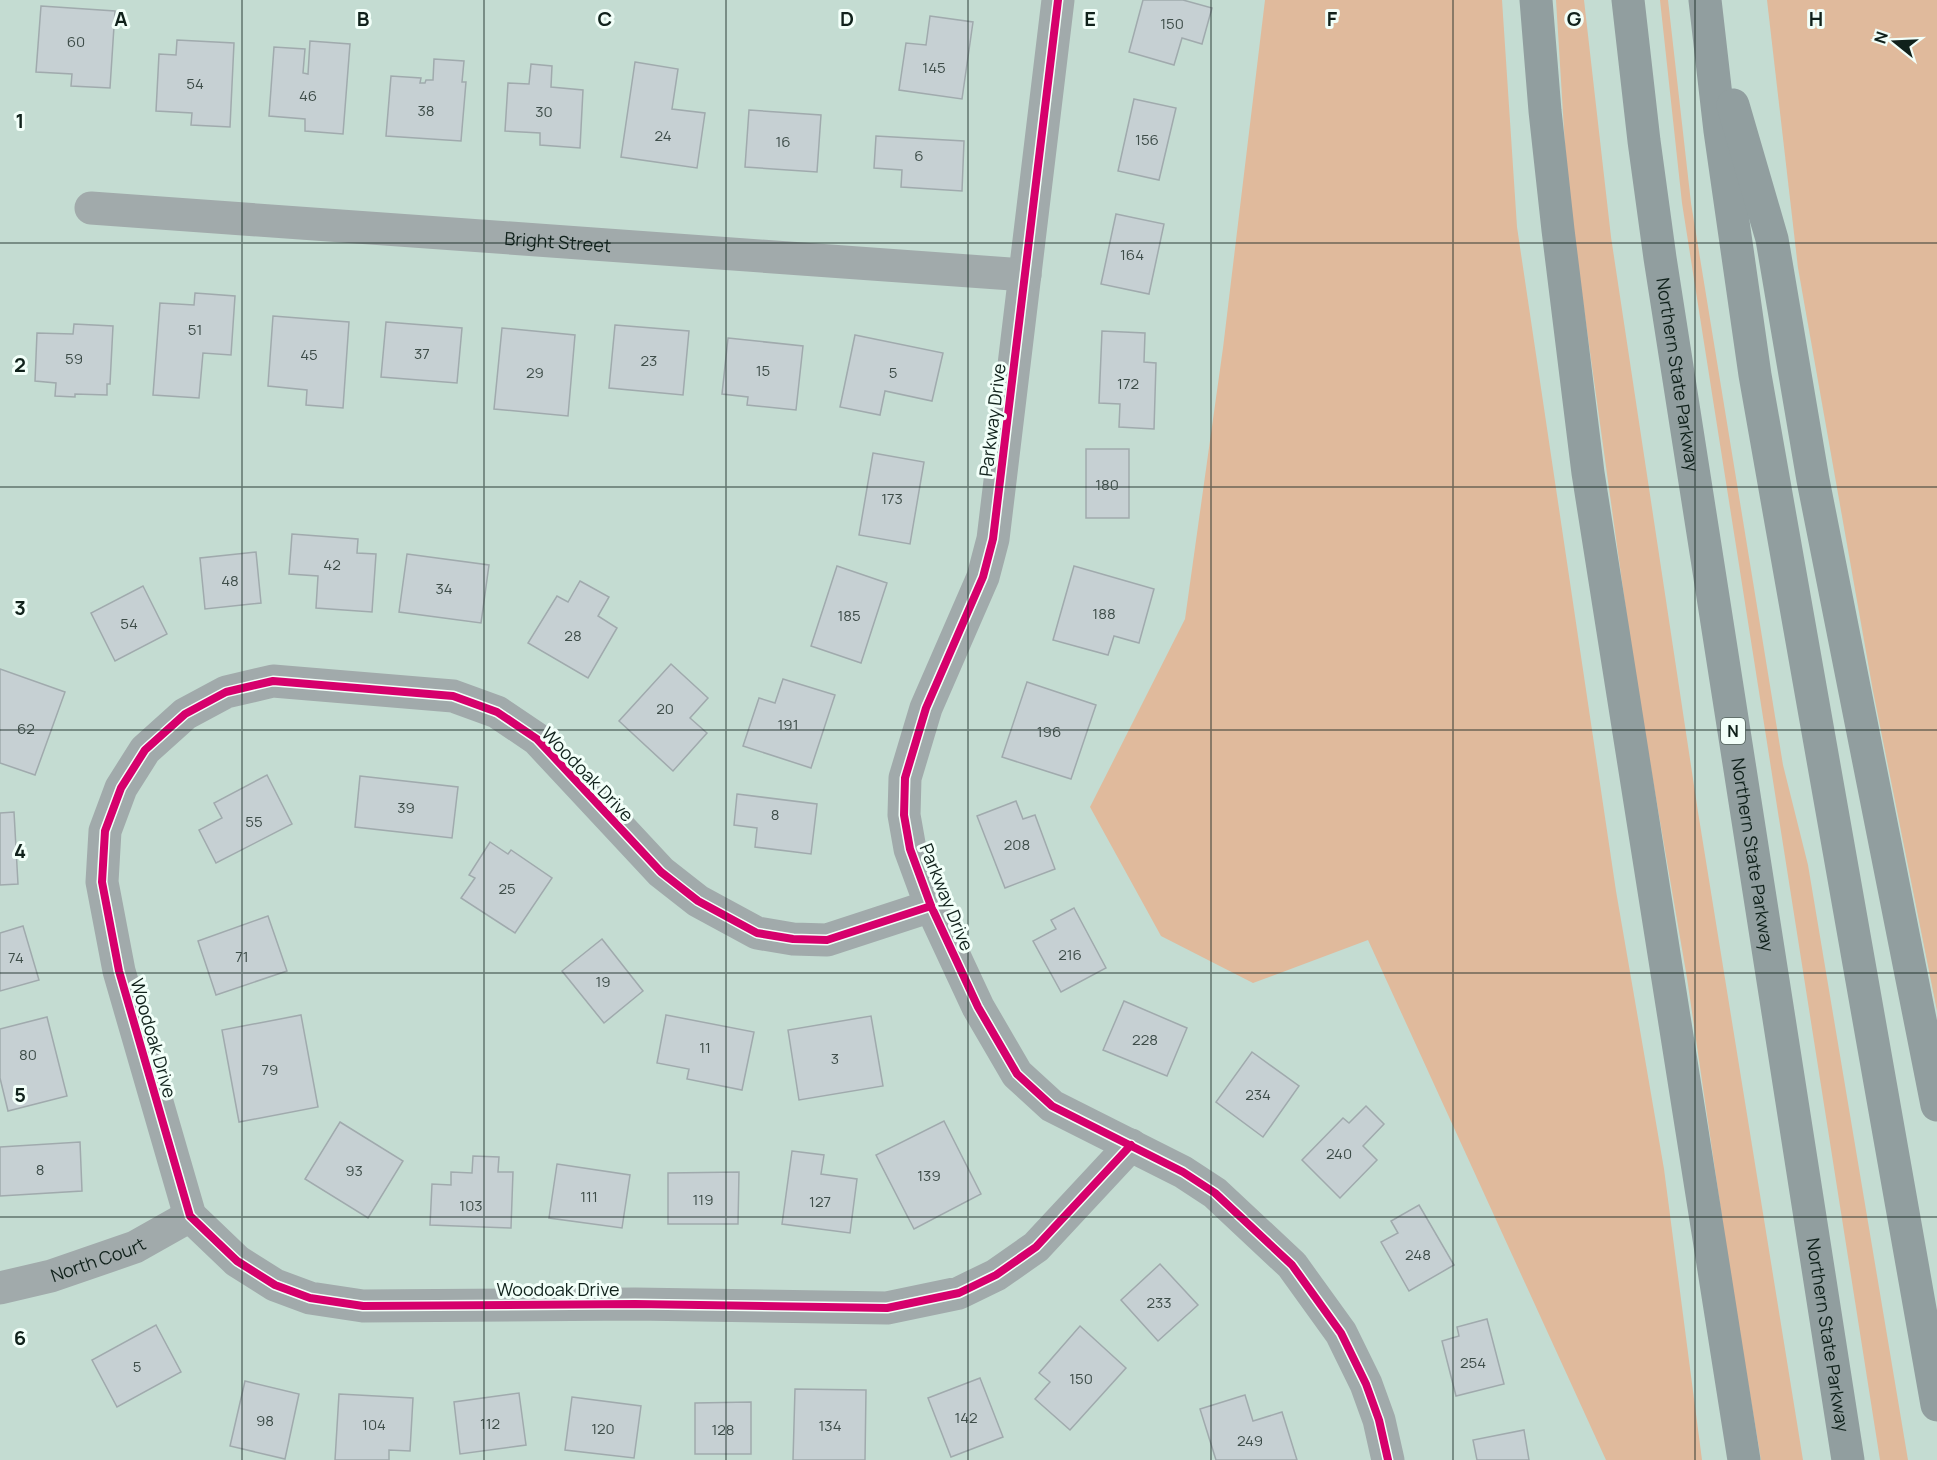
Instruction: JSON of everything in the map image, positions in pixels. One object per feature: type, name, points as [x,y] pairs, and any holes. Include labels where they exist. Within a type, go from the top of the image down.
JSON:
[{"type":"highway","points":[[1536,0],[1557,230],[1588,473],[1744,1460]]},
{"type":"highway","name":"Northern State Parkway","points":[[1628,0],[1663,280],[1848,1460]]},
{"type":"highway","points":[[1706,5],[1772,239],[1813,480],[1937,1105]]},
{"type":"highway","points":[[1706,5],[1734,234],[1755,375],[1937,1405]]},
{"type":"street","name":"Parkway Drive","points":[[1058,0],[993,540],[983,577],[926,708],[905,778],[904,815],[910,849],[931,906],[978,1007],[1017,1074],[1052,1106],[1183,1172],[1215,1193],[1292,1265],[1341,1333],[1366,1384],[1379,1420],[1388,1460]]},
{"type":"street","name":"Bright Street","points":[[91,208],[1025,275]]},
{"type":"street","name":"Woodoak Drive","points":[[931,906],[827,940],[793,939],[757,933],[698,901],[661,872],[537,739],[497,712],[453,696],[273,681],[226,692],[185,714],[145,750],[121,788],[105,831],[104,841],[102,882],[118,971],[190,1216],[237,1261],[276,1285],[310,1298],[363,1306],[635,1304],[887,1308],[959,1293],[996,1275],[1036,1247],[1131,1145]]},
{"type":"street","name":"North Court","points":[[0,1288],[51,1276],[135,1247],[190,1216]]},
{"type":"shaded area","points":[[1265,0],[1502,0],[1517,227],[1616,891],[1664,1169],[1702,1460],[1606,1460],[1368,940],[1253,983],[1161,936],[1090,807],[1185,619],[1223,348]]},
{"type":"shaded area","points":[[1556,0],[1584,0],[1611,237],[1698,812],[1803,1460],[1761,1460],[1734,1300],[1687,978],[1636,682],[1568,194]]},
{"type":"shaded area","points":[[1660,0],[1668,0],[1691,203],[1783,765],[1808,865],[1908,1460],[1880,1460],[1682,203]]},
{"type":"shaded area","points":[[1767,0],[1937,0],[1937,1011],[1873,691],[1798,268]]},
{"type":"building","points":[[1143,0],[1183,0],[1212,8],[1202,44],[1182,38],[1174,65],[1129,52]]},
{"type":"building","points":[[41,6],[115,11],[110,88],[71,86],[72,74],[36,72]]},
{"type":"building","points":[[930,16],[973,22],[962,99],[899,90],[906,43],[926,45]]},
{"type":"building","points":[[177,40],[234,43],[230,127],[191,125],[192,113],[156,111],[159,54],[176,55]]},
{"type":"building","points":[[310,41],[350,44],[343,134],[305,131],[305,119],[269,116],[274,47],[305,49],[303,73],[308,74]]},
{"type":"building","points":[[434,59],[464,61],[462,82],[466,82],[461,141],[386,136],[391,76],[421,78],[420,83],[433,80]]},
{"type":"building","points":[[635,62],[678,69],[672,109],[705,113],[697,168],[621,157]]},
{"type":"building","points":[[531,64],[552,66],[551,87],[583,90],[580,148],[540,145],[540,133],[505,131],[508,83],[529,84]]},
{"type":"building","points":[[1134,99],[1176,108],[1159,180],[1118,171]]},
{"type":"building","points":[[749,110],[821,115],[817,172],[745,167]]},
{"type":"building","points":[[876,136],[964,141],[962,191],[901,187],[902,170],[874,168]]},
{"type":"building","points":[[1116,214],[1164,224],[1149,294],[1101,284]]},
{"type":"building","points":[[195,293],[235,296],[231,355],[203,353],[199,398],[153,395],[160,303],[194,305]]},
{"type":"building","points":[[273,316],[349,322],[343,408],[306,405],[307,390],[268,386]]},
{"type":"building","points":[[386,322],[462,328],[457,383],[381,377]]},
{"type":"building","points":[[74,324],[113,326],[110,384],[107,384],[107,395],[55,396],[56,383],[35,381],[37,333],[73,334]]},
{"type":"building","points":[[615,325],[689,331],[683,395],[609,388]]},
{"type":"building","points":[[502,328],[575,335],[568,416],[494,409]]},
{"type":"building","points":[[1102,331],[1145,333],[1144,362],[1156,363],[1154,429],[1119,427],[1120,404],[1099,403]]},
{"type":"building","points":[[855,335],[943,353],[932,401],[885,391],[880,415],[840,407]]},
{"type":"building","points":[[728,338],[803,346],[796,410],[747,405],[748,397],[722,394]]},
{"type":"building","points":[[1086,449],[1129,449],[1129,518],[1086,518]]},
{"type":"building","points":[[873,453],[924,462],[910,544],[859,535]]},
{"type":"building","points":[[292,534],[358,539],[357,553],[376,554],[372,612],[316,608],[318,576],[289,574]]},
{"type":"building","points":[[256,552],[261,603],[205,609],[200,558]]},
{"type":"building","points":[[407,554],[489,565],[481,623],[399,612]]},
{"type":"building","points":[[837,566],[887,583],[861,663],[811,646]]},
{"type":"building","points":[[1074,566],[1154,589],[1139,643],[1114,636],[1108,655],[1053,640]]},
{"type":"building","points":[[580,581],[609,597],[598,616],[617,628],[588,678],[528,643],[557,596],[568,602]]},
{"type":"building","points":[[143,586],[167,634],[115,661],[91,613]]},
{"type":"building","points":[[671,664],[708,698],[690,718],[707,733],[673,771],[619,721]]},
{"type":"building","points":[[0,669],[65,692],[35,775],[0,763]]},
{"type":"building","points":[[783,679],[835,695],[811,768],[743,746],[759,698],[775,703]]},
{"type":"building","points":[[1027,682],[1096,705],[1071,779],[1002,757]]},
{"type":"building","points":[[267,775],[292,824],[216,863],[199,830],[222,818],[214,803]]},
{"type":"building","points":[[360,776],[458,787],[452,838],[355,827]]},
{"type":"building","points":[[737,794],[817,804],[811,854],[755,847],[757,828],[734,825]]},
{"type":"building","points":[[1016,801],[1023,819],[1035,815],[1055,869],[1005,888],[977,816]]},
{"type":"building","points":[[14,812],[18,884],[0,885],[0,813]]},
{"type":"building","points":[[490,842],[508,854],[511,850],[552,878],[515,933],[461,898],[475,878],[469,875]]},
{"type":"building","points":[[1074,908],[1106,968],[1061,992],[1033,941],[1056,929],[1051,920]]},
{"type":"building","points":[[268,916],[287,971],[216,995],[198,941]]},
{"type":"building","points":[[23,926],[39,980],[0,991],[0,933]]},
{"type":"building","points":[[602,939],[643,991],[604,1023],[562,971]]},
{"type":"building","points":[[1124,1001],[1187,1028],[1167,1076],[1103,1050]]},
{"type":"building","points":[[301,1015],[318,1107],[239,1122],[222,1030]]},
{"type":"building","points":[[666,1015],[754,1032],[742,1090],[687,1079],[689,1069],[657,1063]]},
{"type":"building","points":[[871,1016],[883,1086],[799,1100],[788,1030]]},
{"type":"building","points":[[47,1017],[67,1096],[8,1111],[0,1078],[0,1029]]},
{"type":"building","points":[[1252,1052],[1299,1086],[1263,1137],[1216,1102]]},
{"type":"building","points":[[1366,1106],[1384,1124],[1363,1146],[1377,1160],[1340,1198],[1302,1160],[1343,1118],[1349,1123]]},
{"type":"building","points":[[944,1121],[981,1194],[914,1229],[876,1155]]},
{"type":"building","points":[[340,1122],[403,1161],[368,1218],[305,1179]]},
{"type":"building","points":[[80,1142],[82,1191],[0,1196],[0,1147]]},
{"type":"building","points":[[792,1151],[824,1155],[821,1174],[857,1179],[850,1233],[782,1224]]},
{"type":"building","points":[[473,1156],[499,1157],[498,1172],[513,1172],[511,1228],[430,1225],[432,1184],[451,1185],[451,1172],[472,1173]]},
{"type":"building","points":[[557,1164],[630,1175],[622,1228],[549,1218]]},
{"type":"building","points":[[739,1172],[738,1224],[668,1224],[668,1173]]},
{"type":"building","points":[[1419,1205],[1454,1265],[1409,1291],[1381,1242],[1398,1233],[1391,1221]]},
{"type":"building","points":[[1160,1264],[1198,1305],[1158,1341],[1121,1300]]},
{"type":"building","points":[[1487,1319],[1504,1384],[1456,1396],[1442,1341],[1459,1336],[1457,1327]]},
{"type":"building","points":[[156,1325],[181,1372],[117,1407],[92,1360]]},
{"type":"building","points":[[1080,1326],[1126,1368],[1070,1430],[1035,1399],[1050,1382],[1039,1373]]},
{"type":"building","points":[[980,1378],[1003,1437],[951,1457],[928,1398]]},
{"type":"building","points":[[245,1381],[299,1394],[285,1459],[230,1446]]},
{"type":"building","points":[[795,1389],[866,1390],[865,1460],[793,1460]]},
{"type":"building","points":[[519,1393],[526,1445],[460,1454],[454,1402]]},
{"type":"building","points":[[339,1394],[413,1398],[410,1451],[389,1450],[389,1460],[335,1460]]},
{"type":"building","points":[[1245,1395],[1253,1421],[1282,1412],[1297,1460],[1216,1460],[1200,1409]]},
{"type":"building","points":[[572,1397],[641,1406],[634,1458],[565,1450]]},
{"type":"building","points":[[751,1402],[751,1454],[695,1454],[695,1403]]},
{"type":"building","points":[[1524,1430],[1529,1460],[1477,1460],[1473,1440]]},
{"type":"cycle path","points":[[1058,0],[993,539],[983,577],[926,708],[905,778],[904,815],[910,849],[931,906],[978,1007],[1017,1074],[1052,1106],[1183,1172],[1215,1193],[1292,1265],[1341,1333],[1366,1384],[1379,1420],[1388,1460]]},
{"type":"cycle path","points":[[931,906],[827,940],[793,939],[757,933],[698,901],[661,872],[537,739],[497,712],[453,696],[273,681],[226,692],[185,714],[145,750],[121,788],[105,831],[102,882],[119,971],[190,1216],[237,1261],[275,1285],[310,1298],[363,1306],[635,1304],[887,1308],[959,1293],[996,1275],[1036,1247],[1131,1145]]}]
